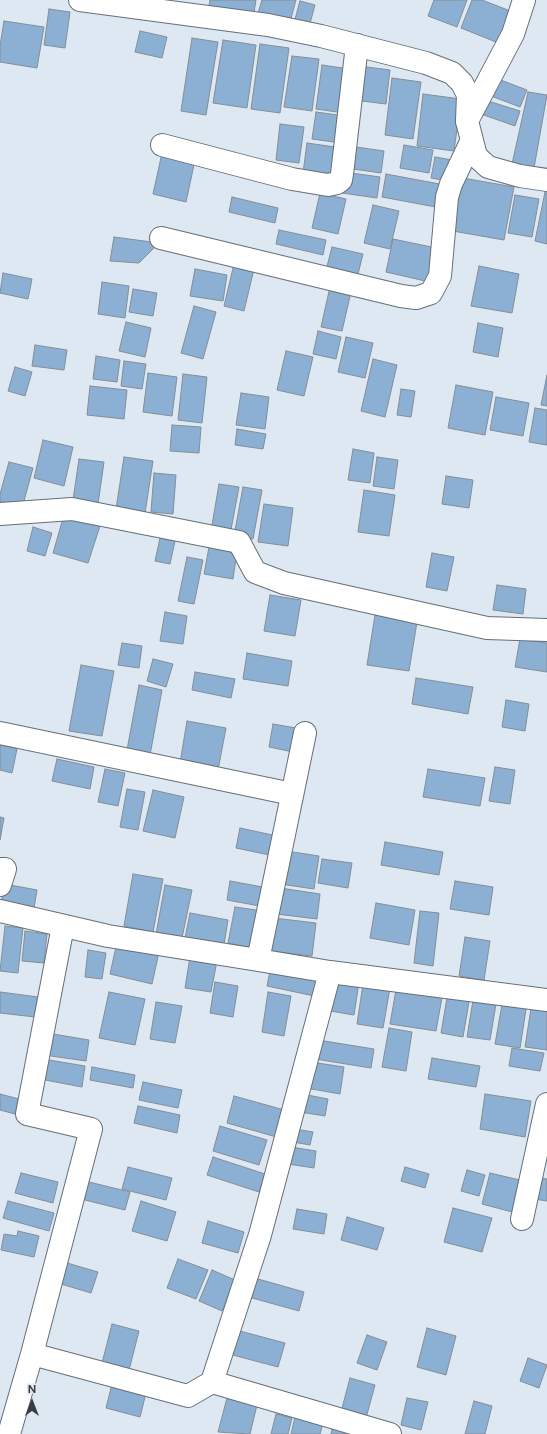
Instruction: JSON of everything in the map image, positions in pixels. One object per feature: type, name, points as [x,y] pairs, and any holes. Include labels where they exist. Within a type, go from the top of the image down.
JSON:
[{"type":"street","points":[[80,0],[134,4],[268,25],[426,63],[452,73],[462,83],[468,95],[469,131],[476,156],[488,167],[520,176],[547,180]]},
{"type":"street","points":[[161,238],[401,296],[416,298],[431,293],[440,276],[447,197],[450,184],[469,131],[513,34],[524,0]]},
{"type":"street","points":[[162,145],[292,179],[328,185],[337,183],[341,180],[342,174],[357,46]]},
{"type":"street","points":[[0,514],[72,509],[238,542],[255,572],[284,583],[487,628],[547,630]]},
{"type":"street","points":[[0,733],[292,794]]},
{"type":"street","points":[[258,960],[305,733]]},
{"type":"street","points":[[0,868],[4,870],[0,885]]},
{"type":"street","points":[[0,911],[108,936],[330,972],[547,1000]]},
{"type":"street","points":[[9,1434],[32,1354],[91,1129],[27,1114],[63,926]]},
{"type":"street","points":[[32,1354],[188,1396],[212,1382],[260,1234],[330,972]]},
{"type":"street","points":[[522,1219],[547,1104]]},
{"type":"street","points":[[212,1382],[330,1426],[390,1434]]},
{"type":"building","points":[[210,0],[256,0],[253,19],[208,11]]},
{"type":"building","points":[[262,0],[296,0],[290,22],[258,13]]},
{"type":"building","points":[[434,0],[467,0],[457,27],[428,16]]},
{"type":"building","points":[[472,0],[482,0],[513,12],[501,44],[461,28]]},
{"type":"building","points":[[300,1],[315,5],[309,27],[294,23]]},
{"type":"building","points":[[49,9],[70,12],[65,48],[44,45]]},
{"type":"building","points":[[4,21],[44,27],[37,68],[0,62],[0,46]]},
{"type":"building","points":[[140,31],[167,37],[162,58],[135,52]]},
{"type":"building","points":[[192,38],[218,42],[206,115],[181,111]]},
{"type":"building","points":[[223,40],[256,45],[247,108],[213,103]]},
{"type":"building","points":[[260,44],[289,48],[280,113],[251,109]]},
{"type":"building","points":[[292,56],[319,59],[312,111],[284,107]]},
{"type":"building","points":[[322,65],[350,69],[344,113],[316,109]]},
{"type":"building","points":[[359,66],[390,70],[386,104],[354,100]]},
{"type":"building","points":[[392,78],[421,82],[413,139],[385,135]]},
{"type":"building","points":[[498,79],[527,90],[520,107],[491,96]]},
{"type":"building","points":[[528,92],[547,95],[534,168],[512,164]]},
{"type":"building","points":[[423,94],[461,99],[454,151],[417,146]]},
{"type":"building","points":[[485,100],[520,111],[515,126],[481,114]]},
{"type":"building","points":[[316,112],[345,116],[341,143],[312,139]]},
{"type":"building","points":[[280,124],[304,127],[299,163],[276,160]]},
{"type":"building","points":[[307,143],[342,148],[338,178],[303,173]]},
{"type":"building","points":[[404,145],[433,150],[429,173],[400,168]]},
{"type":"building","points":[[349,146],[384,151],[381,173],[346,168]]},
{"type":"building","points":[[162,153],[195,160],[186,202],[153,194]]},
{"type":"building","points":[[435,157],[452,160],[448,181],[431,178]]},
{"type":"building","points":[[344,172],[380,177],[377,198],[342,193]]},
{"type":"building","points":[[386,174],[445,185],[441,208],[382,197]]},
{"type":"building","points":[[457,177],[514,187],[504,240],[447,230]]},
{"type":"building","points":[[545,192],[547,193],[547,244],[535,241]]},
{"type":"building","points":[[320,193],[346,199],[338,234],[312,228]]},
{"type":"building","points":[[515,195],[539,199],[532,237],[508,233]]},
{"type":"building","points":[[232,197],[278,208],[275,223],[229,212]]},
{"type":"building","points":[[373,205],[399,211],[390,249],[364,243]]},
{"type":"building","points":[[279,230],[326,240],[323,255],[276,244]]},
{"type":"building","points":[[114,237],[159,243],[139,263],[110,261]]},
{"type":"building","points":[[393,239],[441,249],[434,283],[386,272]]},
{"type":"building","points":[[332,247],[363,254],[356,282],[325,274]]},
{"type":"building","points":[[234,264],[254,269],[244,311],[224,306]]},
{"type":"building","points":[[479,266],[519,274],[512,313],[471,306]]},
{"type":"building","points":[[195,269],[227,275],[223,301],[190,296]]},
{"type":"building","points":[[3,273],[32,279],[28,299],[0,293]]},
{"type":"building","points":[[102,282],[129,286],[125,318],[98,314]]},
{"type":"building","points":[[330,287],[351,292],[342,331],[321,327]]},
{"type":"building","points":[[133,289],[157,293],[153,316],[129,312]]},
{"type":"building","points":[[194,306],[216,312],[203,359],[181,353]]},
{"type":"building","points":[[126,322],[151,328],[145,357],[119,351]]},
{"type":"building","points":[[478,323],[503,328],[498,357],[473,352]]},
{"type":"building","points":[[318,331],[341,337],[336,359],[313,354]]},
{"type":"building","points":[[346,337],[373,343],[365,378],[338,372]]},
{"type":"building","points":[[35,345],[67,350],[64,370],[32,366]]},
{"type":"building","points":[[286,351],[313,357],[304,396],[277,390]]},
{"type":"building","points":[[96,356],[120,360],[117,382],[93,379]]},
{"type":"building","points":[[373,359],[397,365],[385,417],[361,411]]},
{"type":"building","points":[[124,361],[146,364],[142,389],[121,386]]},
{"type":"building","points":[[15,367],[32,372],[25,396],[8,391]]},
{"type":"building","points":[[148,373],[177,377],[172,416],[143,412]]},
{"type":"building","points":[[183,374],[207,377],[202,423],[178,420]]},
{"type":"building","points":[[547,375],[547,406],[541,405]]},
{"type":"building","points":[[456,385],[493,392],[485,435],[448,428]]},
{"type":"building","points":[[90,386],[127,390],[124,419],[87,415]]},
{"type":"building","points":[[401,389],[415,391],[411,417],[397,415]]},
{"type":"building","points":[[241,393],[269,397],[265,429],[236,425]]},
{"type":"building","points":[[496,397],[529,403],[523,436],[490,430]]},
{"type":"building","points":[[535,408],[547,410],[547,445],[529,442]]},
{"type":"building","points":[[172,425],[201,427],[199,453],[170,451]]},
{"type":"building","points":[[237,429],[266,434],[263,449],[235,445]]},
{"type":"building","points":[[43,440],[73,447],[64,486],[34,478]]},
{"type":"building","points":[[353,449],[374,453],[370,483],[348,480]]},
{"type":"building","points":[[124,457],[153,461],[145,513],[116,509]]},
{"type":"building","points":[[377,457],[398,460],[394,489],[373,486]]},
{"type":"building","points":[[79,459],[104,462],[98,504],[73,500]]},
{"type":"building","points":[[9,462],[33,468],[22,508],[0,502],[0,494]]},
{"type":"building","points":[[154,473],[176,475],[173,514],[151,512]]},
{"type":"building","points":[[446,476],[473,480],[469,508],[442,504]]},
{"type":"building","points":[[219,484],[239,487],[230,535],[211,531]]},
{"type":"building","points":[[243,487],[262,490],[253,539],[234,536]]},
{"type":"building","points":[[364,490],[395,495],[389,536],[358,532]]},
{"type":"building","points":[[264,504],[293,508],[288,546],[258,542]]},
{"type":"building","points":[[64,515],[100,526],[88,563],[53,553]]},
{"type":"building","points":[[33,527],[52,533],[45,556],[27,551]]},
{"type":"building","points":[[160,538],[175,541],[170,564],[155,561]]},
{"type":"building","points":[[209,547],[237,552],[233,579],[204,574]]},
{"type":"building","points":[[432,553],[454,557],[447,591],[426,587]]},
{"type":"building","points":[[187,557],[203,560],[194,604],[178,601]]},
{"type":"building","points":[[497,585],[526,589],[523,614],[493,610]]},
{"type":"building","points":[[270,595],[301,600],[295,636],[264,631]]},
{"type":"building","points":[[165,612],[187,616],[183,644],[160,641]]},
{"type":"building","points":[[375,615],[417,622],[409,671],[367,665]]},
{"type":"building","points":[[520,639],[547,643],[547,672],[515,667]]},
{"type":"building","points":[[122,643],[142,646],[139,668],[118,665]]},
{"type":"building","points":[[247,653],[292,661],[288,686],[243,679]]},
{"type":"building","points":[[153,659],[173,664],[166,687],[147,681]]},
{"type":"building","points":[[81,665],[114,671],[102,736],[69,731]]},
{"type":"building","points":[[195,672],[235,679],[231,698],[192,690]]},
{"type":"building","points":[[416,678],[473,687],[468,714],[412,704]]},
{"type":"building","points":[[139,685],[162,690],[150,755],[127,750]]},
{"type":"building","points":[[506,700],[529,704],[525,731],[502,727]]},
{"type":"building","points":[[187,721],[226,728],[218,770],[180,763]]},
{"type":"building","points":[[273,724],[302,729],[298,753],[269,747]]},
{"type":"building","points":[[0,745],[17,749],[12,773],[0,770]]},
{"type":"building","points":[[57,759],[94,767],[90,789],[52,781]]},
{"type":"building","points":[[495,767],[515,770],[510,804],[489,801]]},
{"type":"building","points":[[105,769],[125,773],[118,806],[98,802]]},
{"type":"building","points":[[428,769],[485,778],[480,806],[423,797]]},
{"type":"building","points":[[127,789],[145,792],[138,830],[120,827]]},
{"type":"building","points":[[153,790],[184,797],[175,838],[143,831]]},
{"type":"building","points":[[0,817],[4,818],[0,840]]},
{"type":"building","points":[[240,828],[277,836],[274,856],[236,848]]},
{"type":"building","points":[[385,842],[443,852],[439,875],[381,865]]},
{"type":"building","points":[[286,851],[319,856],[314,889],[280,884]]},
{"type":"building","points":[[322,859],[352,863],[348,888],[318,883]]},
{"type":"building","points":[[133,874],[163,879],[153,932],[124,926]]},
{"type":"building","points":[[230,881],[268,888],[265,907],[227,900]]},
{"type":"building","points":[[455,881],[493,887],[489,915],[450,909]]},
{"type":"building","points":[[5,884],[37,890],[33,914],[0,908]]},
{"type":"building","points":[[165,885],[192,890],[182,938],[156,934]]},
{"type":"building","points":[[280,888],[320,894],[317,919],[276,914]]},
{"type":"building","points":[[376,903],[415,910],[409,945],[370,938]]},
{"type":"building","points":[[235,907],[263,911],[256,949],[228,943]]},
{"type":"building","points":[[420,911],[439,913],[433,966],[414,963]]},
{"type":"building","points":[[190,913],[228,920],[224,945],[185,938]]},
{"type":"building","points":[[274,918],[316,923],[312,956],[270,951]]},
{"type":"building","points":[[5,926],[23,928],[18,973],[0,971]]},
{"type":"building","points":[[25,931],[47,934],[44,963],[22,961]]},
{"type":"building","points":[[465,937],[490,941],[484,980],[459,976]]},
{"type":"building","points":[[117,942],[159,952],[152,984],[110,974]]},
{"type":"building","points":[[88,950],[106,953],[102,979],[85,977]]},
{"type":"building","points":[[190,957],[217,961],[211,992],[185,988]]},
{"type":"building","points":[[271,966],[323,977],[319,997],[267,986]]},
{"type":"building","points":[[335,978],[359,982],[354,1015],[330,1011]]},
{"type":"building","points":[[215,982],[238,986],[233,1017],[210,1013]]},
{"type":"building","points":[[363,984],[390,988],[383,1028],[357,1024]]},
{"type":"building","points":[[397,984],[443,992],[436,1031],[390,1024]]},
{"type":"building","points":[[0,992],[38,997],[35,1017],[0,1013]]},
{"type":"building","points":[[109,992],[145,999],[135,1045],[99,1038]]},
{"type":"building","points":[[268,992],[291,996],[284,1036],[262,1032]]},
{"type":"building","points":[[448,992],[470,996],[463,1037],[441,1033]]},
{"type":"building","points":[[474,994],[497,998],[490,1040],[467,1037]]},
{"type":"building","points":[[503,999],[527,1003],[520,1048],[495,1044]]},
{"type":"building","points":[[156,1002],[182,1006],[175,1043],[150,1039]]},
{"type":"building","points":[[532,1002],[547,1004],[547,1050],[525,1047]]},
{"type":"building","points":[[389,1028],[412,1032],[406,1071],[382,1067]]},
{"type":"building","points":[[47,1033],[89,1040],[86,1061],[44,1055]]},
{"type":"building","points":[[318,1040],[374,1049],[371,1068],[315,1059]]},
{"type":"building","points":[[512,1048],[544,1053],[540,1071],[509,1066]]},
{"type":"building","points":[[432,1058],[480,1066],[476,1087],[428,1079]]},
{"type":"building","points":[[43,1059],[85,1066],[82,1087],[40,1079]]},
{"type":"building","points":[[311,1062],[344,1067],[340,1094],[306,1088]]},
{"type":"building","points":[[92,1067],[135,1075],[133,1088],[90,1080]]},
{"type":"building","points":[[143,1082],[182,1090],[178,1108],[139,1100]]},
{"type":"building","points":[[0,1094],[19,1099],[15,1114],[0,1110]]},
{"type":"building","points":[[302,1094],[328,1099],[325,1116],[300,1112]]},
{"type":"building","points":[[485,1094],[531,1101],[525,1137],[480,1129]]},
{"type":"building","points":[[234,1096],[288,1111],[280,1138],[227,1123]]},
{"type":"building","points":[[138,1106],[180,1115],[177,1133],[134,1123]]},
{"type":"building","points":[[220,1126],[267,1140],[259,1165],[213,1151]]},
{"type":"building","points":[[295,1129],[313,1132],[310,1145],[293,1142]]},
{"type":"building","points":[[291,1147],[316,1151],[314,1168],[288,1164]]},
{"type":"building","points":[[213,1157],[265,1174],[259,1192],[207,1175]]},
{"type":"building","points":[[128,1167],[172,1178],[166,1200],[122,1189]]},
{"type":"building","points":[[405,1167],[429,1174],[425,1188],[401,1181]]},
{"type":"building","points":[[467,1170],[485,1175],[479,1196],[461,1191]]},
{"type":"building","points":[[21,1173],[58,1182],[53,1203],[15,1193]]},
{"type":"building","points":[[490,1173],[524,1181],[516,1213],[482,1204]]},
{"type":"building","points":[[538,1178],[547,1179],[547,1201],[534,1199]]},
{"type":"building","points":[[85,1181],[130,1192],[125,1210],[81,1199]]},
{"type":"building","points":[[8,1201],[54,1213],[49,1231],[3,1218]]},
{"type":"building","points":[[141,1201],[176,1212],[167,1241],[132,1231]]},
{"type":"building","points":[[453,1208],[492,1218],[482,1252],[444,1242]]},
{"type":"building","points":[[297,1209],[327,1214],[324,1234],[293,1229]]},
{"type":"building","points":[[347,1217],[384,1228],[377,1250],[341,1240]]},
{"type":"building","points":[[208,1221],[244,1232],[238,1253],[202,1243]]},
{"type":"building","points":[[18,1231],[39,1236],[34,1257],[1,1250],[4,1234],[17,1236]]},
{"type":"building","points":[[178,1259],[208,1270],[196,1299],[167,1288]]},
{"type":"building","points":[[67,1263],[98,1272],[91,1293],[61,1284]]},
{"type":"building","points":[[212,1270],[235,1280],[222,1311],[199,1301]]},
{"type":"building","points":[[251,1277],[304,1292],[299,1311],[245,1296]]},
{"type":"building","points":[[112,1324],[139,1331],[128,1374],[101,1367]]},
{"type":"building","points":[[427,1328],[456,1336],[446,1375],[417,1367]]},
{"type":"building","points":[[236,1330],[285,1343],[278,1367],[229,1354]]},
{"type":"building","points":[[367,1335],[387,1342],[377,1370],[357,1363]]},
{"type":"building","points":[[528,1358],[547,1365],[539,1388],[520,1381]]},
{"type":"building","points":[[350,1378],[375,1385],[366,1418],[341,1412]]},
{"type":"building","points":[[112,1384],[146,1393],[140,1417],[106,1408]]},
{"type":"building","points":[[227,1398],[257,1405],[250,1434],[218,1432]]},
{"type":"building","points":[[407,1398],[428,1402],[421,1430],[401,1425]]},
{"type":"building","points":[[474,1401],[492,1406],[485,1434],[465,1434]]},
{"type":"building","points":[[296,1413],[324,1420],[320,1434],[291,1434]]},
{"type":"building","points":[[276,1414],[292,1418],[288,1434],[271,1434]]},
{"type":"building","points":[[333,1425],[367,1434],[331,1434]]}]
